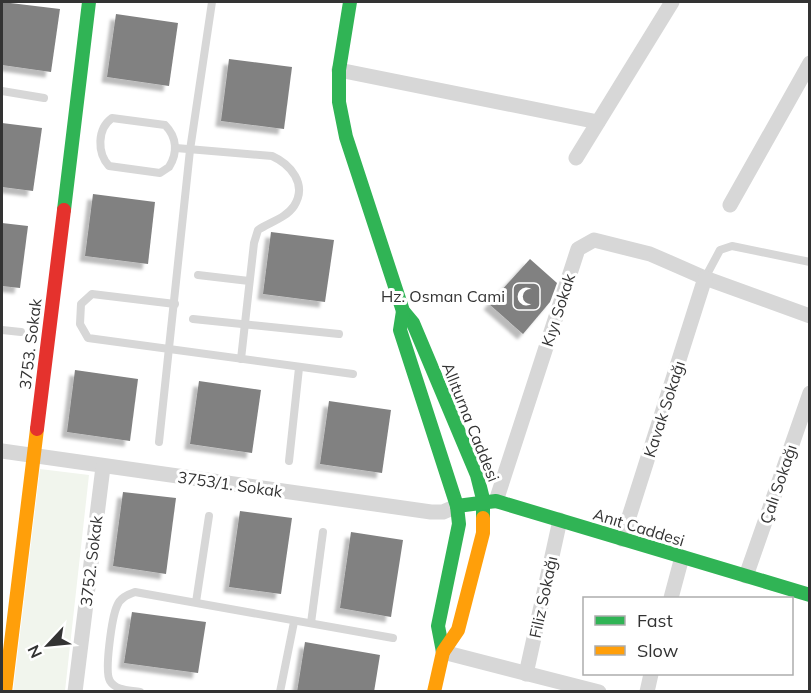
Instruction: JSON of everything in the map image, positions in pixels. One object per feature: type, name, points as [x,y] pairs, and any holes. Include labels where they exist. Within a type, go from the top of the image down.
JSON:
[{"type":"main road","name":"3753. Sokak","points":[[5,692],[89,2]]},
{"type":"main road","name":"Allıturna Caddesi","points":[[346,2],[339,70],[339,102],[346,137],[403,311],[413,323],[490,502],[458,630],[443,652],[434,692]]},
{"type":"main road","name":"Allıturna Caddesi","points":[[403,311],[400,330],[457,506],[459,524],[438,626],[443,652]]},
{"type":"main road","name":"Anıt Caddesi","points":[[457,506],[490,502],[560,520],[810,595]]},
{"type":"street","points":[[576,158],[672,2]]},
{"type":"street","points":[[730,205],[810,63]]},
{"type":"street","points":[[339,70],[598,122]]},
{"type":"street","name":"Kıyı Sokak","points":[[490,502],[578,249],[594,240],[650,254],[705,278],[810,316]]},
{"type":"street","name":"Kavak Sokağı","points":[[622,539],[705,278]]},
{"type":"street","name":"Çalı Sokağı","points":[[746,576],[810,393]]},
{"type":"street","name":"3753/1. Sokak","points":[[2,451],[430,512],[457,506]]},
{"type":"street","name":"3752. Sokak","points":[[75,692],[103,467]]},
{"type":"street","name":"Filiz Sokağı","points":[[526,674],[560,520]]},
{"type":"street","points":[[671,597],[682,557]]},
{"type":"street","points":[[443,652],[599,692]]},
{"type":"street","points":[[647,692],[651,675]]},
{"type":"lane","points":[[159,442],[176,304],[190,150],[212,2]]},
{"type":"lane","points":[[2,91],[44,98]]},
{"type":"lane","points":[[112,118],[165,125],[174,136],[176,148],[172,163],[165,171],[109,166],[101,152],[103,128],[112,118]]},
{"type":"lane","points":[[176,148],[272,156],[286,162],[295,171],[298,198],[294,207],[281,218],[258,230],[251,256],[241,359]]},
{"type":"lane","points":[[705,278],[720,250],[732,246],[810,262]]},
{"type":"lane","points":[[198,275],[249,281]]},
{"type":"lane","points":[[176,304],[92,294],[85,298],[79,314],[84,333],[88,338],[170,351],[353,374]]},
{"type":"lane","points":[[193,320],[339,334]]},
{"type":"lane","points":[[2,330],[21,332]]},
{"type":"lane","points":[[290,461],[299,368]]},
{"type":"lane","points":[[196,602],[209,516]]},
{"type":"lane","points":[[311,623],[324,532]]},
{"type":"lane","points":[[140,692],[120,689],[110,683],[107,672],[117,605],[124,596],[135,592],[393,638]]},
{"type":"lane","points":[[280,692],[294,622]]},
{"type":"shaded area","points":[[40,469],[89,475],[65,691],[13,692]]},
{"type":"building","points":[[2,2],[60,9],[51,72],[2,65]]},
{"type":"building","points":[[116,14],[178,23],[169,86],[107,77]]},
{"type":"building","points":[[229,59],[292,67],[284,129],[221,121]]},
{"type":"building","points":[[2,123],[42,128],[33,191],[2,187]]},
{"type":"building","points":[[93,194],[155,202],[148,264],[85,256]]},
{"type":"building","points":[[2,223],[28,226],[20,288],[2,286]]},
{"type":"building","points":[[271,232],[334,240],[325,302],[263,294]]},
{"type":"building","name":"Hz. Osman Cami","points":[[530,259],[557,283],[550,302],[523,334],[489,304]]},
{"type":"building","points":[[75,370],[138,379],[130,441],[67,432]]},
{"type":"building","points":[[199,381],[261,390],[252,453],[190,444]]},
{"type":"building","points":[[329,401],[391,410],[382,473],[320,464]]},
{"type":"building","points":[[123,492],[176,498],[166,574],[113,566]]},
{"type":"building","points":[[240,511],[292,518],[281,594],[229,587]]},
{"type":"building","points":[[351,532],[403,540],[391,617],[340,608]]},
{"type":"building","points":[[132,612],[206,622],[198,673],[124,663]]},
{"type":"building","points":[[305,642],[380,655],[374,692],[297,692]]},
{"type":"traffic: fast","points":[[64,210],[89,2]]},
{"type":"traffic: fast","points":[[350,2],[339,70],[339,102],[346,137],[403,311],[413,323],[477,475],[483,499],[483,518]]},
{"type":"traffic: fast","points":[[403,311],[400,330],[457,506],[459,524],[438,626],[443,652]]},
{"type":"traffic: fast","points":[[457,506],[496,501],[810,595]]},
{"type":"traffic: slow","points":[[5,692],[37,429]]},
{"type":"traffic: slow","points":[[434,692],[443,652],[458,630],[483,533],[483,518]]},
{"type":"traffic: jam","points":[[37,429],[64,210]]},
{"type":"place","name":"Hz. Osman Cami","points":[[526,296]]}]
